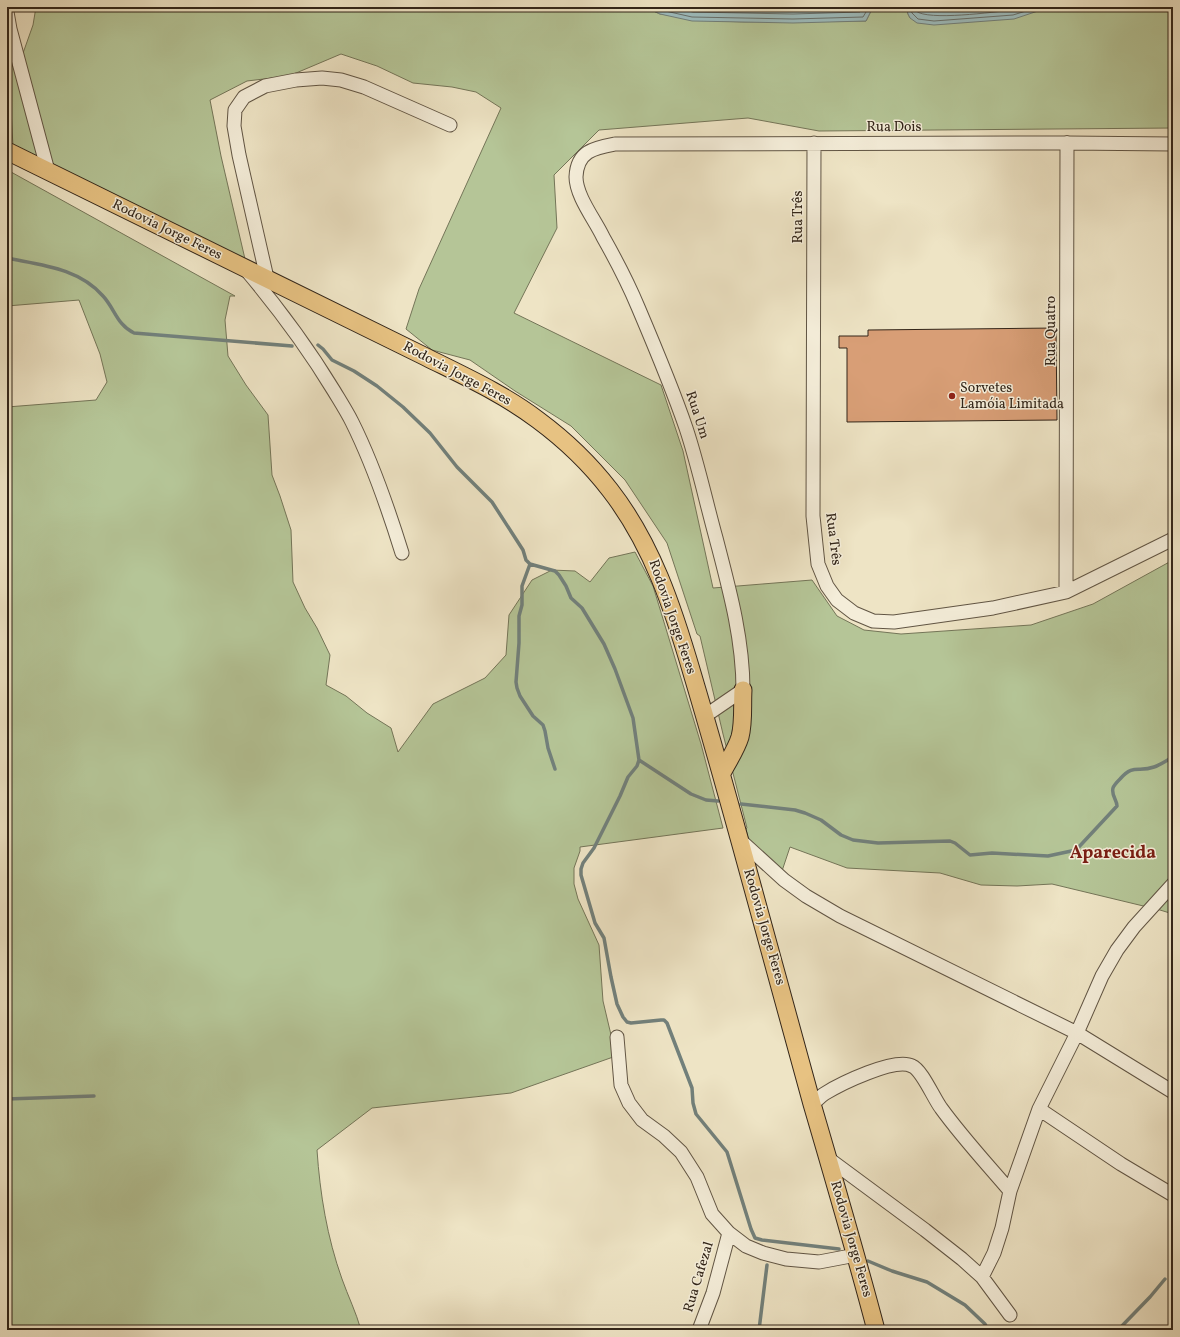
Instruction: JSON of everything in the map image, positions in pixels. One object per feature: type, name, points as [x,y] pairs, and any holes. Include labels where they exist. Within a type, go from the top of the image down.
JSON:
[{"type":"main road","name":"Rodovia Jorge Feres","points":[[7,151],[419,353],[495,392],[537,419],[574,450],[610,489],[631,520],[649,552],[664,586],[678,626],[722,773],[812,1104],[856,1254],[876,1330]]},
{"type":"main road","points":[[722,773],[740,737],[743,690]]},
{"type":"street","points":[[7,12],[10,29],[48,171]]},
{"type":"street","points":[[266,278],[234,126],[235,110],[244,97],[265,86],[296,80],[322,78],[342,80],[364,87],[450,125]]},
{"type":"street","name":"Rua Três","points":[[814,143],[813,516],[818,564],[827,586],[837,600],[854,613],[873,621],[894,622],[993,608],[1066,592],[1173,539]]},
{"type":"street","name":"Rua Quatro","points":[[1066,592],[1067,143]]},
{"type":"street","name":"Rua Dois","points":[[615,144],[1173,144]]},
{"type":"street","name":"Rua Um","points":[[615,144],[593,148],[585,154],[578,164],[576,177],[578,189],[637,306],[672,388],[686,429],[730,590],[741,655],[743,690]]},
{"type":"street","points":[[244,268],[279,310],[310,353],[352,421],[368,457],[391,517],[402,553]]},
{"type":"street","points":[[705,716],[743,690]]},
{"type":"street","points":[[739,839],[784,880],[820,904],[902,947],[1076,1033],[1173,1092]]},
{"type":"street","points":[[982,1277],[994,1253],[1002,1228],[1010,1191],[1039,1109],[1102,976],[1117,950],[1134,927],[1173,884]]},
{"type":"street","name":"Rua Cafezal","points":[[617,1037],[621,1085],[629,1103],[642,1120],[664,1136],[681,1152],[697,1177],[712,1214],[729,1233],[746,1246],[786,1259],[819,1262],[856,1254]]},
{"type":"street","points":[[812,1104],[824,1094],[844,1083],[881,1068],[899,1063],[914,1066],[919,1071],[941,1108],[1010,1191]]},
{"type":"street","points":[[1039,1109],[1121,1164],[1173,1195]]},
{"type":"street","points":[[829,1159],[926,1230],[962,1259],[982,1277],[1010,1315]]},
{"type":"street","name":"Rua Cafezal","points":[[699,1330],[713,1293],[729,1233]]},
{"type":"green space","points":[[36,7],[645,7],[660,14],[717,21],[745,22],[866,21],[873,7],[906,7],[910,18],[1044,10],[1050,7],[1173,7],[1173,128],[819,131],[748,118],[599,130],[554,175],[557,228],[514,313],[661,385],[683,451],[713,588],[812,580],[837,616],[864,630],[901,634],[1031,625],[1093,604],[1173,560],[1173,914],[1052,884],[1017,886],[981,885],[940,873],[847,868],[790,847],[780,877],[753,860],[747,828],[700,636],[697,634],[667,543],[625,480],[571,426],[515,391],[470,360],[432,350],[406,329],[419,289],[501,108],[476,92],[452,87],[413,83],[377,66],[341,54],[289,76],[247,81],[210,100],[221,156],[245,259],[13,147],[9,70],[22,56],[33,25]]},
{"type":"green space","points":[[7,171],[235,296],[230,296],[225,320],[228,356],[246,385],[268,415],[272,475],[291,530],[293,582],[330,655],[326,685],[346,696],[367,713],[391,728],[398,752],[433,704],[485,678],[506,655],[509,615],[532,580],[552,570],[575,571],[590,582],[609,558],[635,552],[653,586],[701,744],[723,828],[580,847],[574,868],[574,884],[578,899],[599,945],[603,1001],[616,1056],[511,1093],[372,1108],[317,1150],[322,1199],[328,1231],[342,1279],[361,1330],[7,1330],[7,407],[96,400],[107,382],[100,354],[79,300],[7,306]]},
{"type":"water","points":[[645,7],[873,7],[866,21],[793,23],[692,21],[660,14]]},
{"type":"water","points":[[906,7],[1050,7],[1014,19],[934,25],[917,23],[910,18]]},
{"type":"building","name":"Sorvetes Lamóia Limitada","points":[[1056,328],[1057,420],[847,422],[847,348],[839,348],[839,336],[868,336],[868,330]]},
{"type":"waterway","points":[[7,258],[59,269],[83,279],[103,296],[124,326],[134,333],[292,346]]},
{"type":"waterway","points":[[318,345],[332,360],[354,371],[377,386],[403,407],[430,433],[457,467],[492,502],[523,550],[526,560],[530,564],[555,571],[559,575],[571,598],[582,608],[604,644],[633,718],[639,760],[637,766],[628,777],[594,848],[583,863],[581,875],[595,923],[604,938],[617,1004],[627,1022],[631,1023],[664,1020],[667,1023],[692,1088],[693,1103],[696,1114],[727,1152],[755,1238],[839,1249]]},
{"type":"waterway","points":[[530,564],[522,586],[516,682],[520,696],[533,716],[543,725],[548,748],[555,769]]},
{"type":"waterway","points":[[741,804],[795,810],[805,813],[821,820],[841,835],[853,840],[878,843],[950,841],[955,843],[970,855],[992,853],[1048,856],[1076,850],[1117,806],[1113,788],[1125,774],[1133,770],[1149,769],[1173,757]]},
{"type":"waterway","points":[[639,760],[691,794],[706,800],[718,801]]},
{"type":"waterway","points":[[7,1099],[94,1096]]},
{"type":"waterway","points":[[868,1261],[892,1271],[927,1282],[965,1305],[985,1324],[988,1330]]},
{"type":"waterway","points":[[759,1330],[767,1265]]},
{"type":"waterway","points":[[1118,1330],[1165,1279]]},
{"type":"place","name":"Sorvetes Lamóia Limitada","points":[[952,396]]},
{"type":"district","name":"Aparecida","points":[[1113,853]]}]
